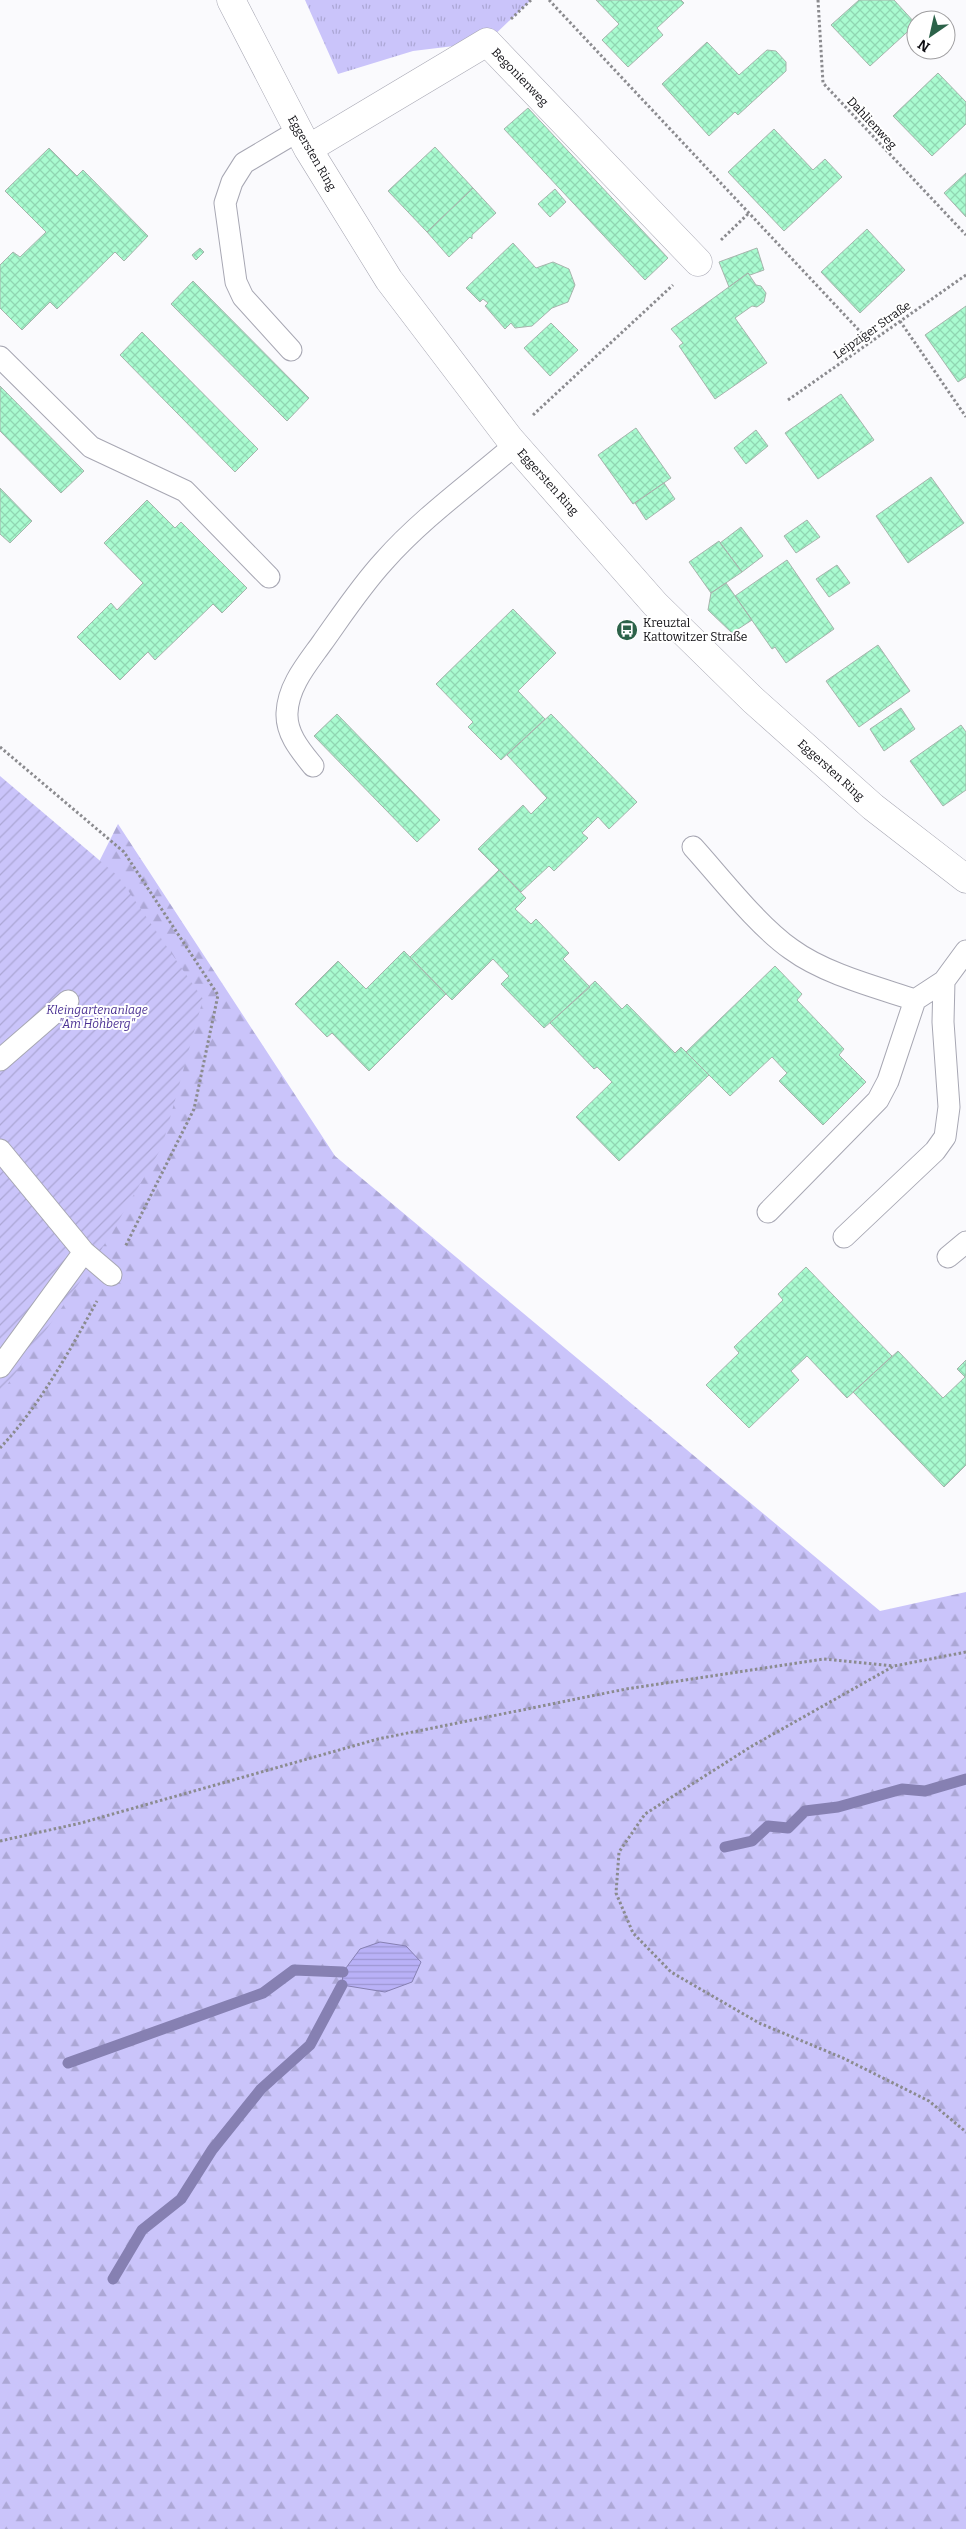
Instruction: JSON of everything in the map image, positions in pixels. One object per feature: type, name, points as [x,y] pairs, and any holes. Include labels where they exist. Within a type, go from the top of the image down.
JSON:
[{"type":"street","name":"Eggersten Ring","points":[[231,0],[303,140],[389,280],[512,441],[655,604],[753,700],[873,807],[966,879]]},
{"type":"street","name":"Begonienweg","points":[[303,140],[487,42],[698,262]]},
{"type":"lane","points":[[291,350],[243,297],[236,282],[225,203],[232,182],[244,163],[303,140]]},
{"type":"lane","points":[[0,357],[92,447],[185,491],[269,577]]},
{"type":"lane","points":[[313,766],[294,742],[287,715],[289,695],[303,671],[353,598],[384,560],[512,441]]},
{"type":"lane","points":[[692,847],[771,932],[792,950],[859,982],[915,1000]]},
{"type":"lane","points":[[768,1212],[878,1100],[888,1081],[915,1000],[944,981],[966,951]]},
{"type":"lane","points":[[844,1237],[936,1151],[945,1137],[949,1107],[943,1022],[944,981]]},
{"type":"lane","points":[[0,1060],[68,1001]]},
{"type":"lane","points":[[0,1150],[84,1252],[111,1275]]},
{"type":"lane","points":[[948,1257],[966,1242]]},
{"type":"lane","points":[[0,1367],[84,1252]]},
{"type":"path","points":[[549,0],[870,342]]},
{"type":"path","name":"Dahlienweg","points":[[818,0],[823,83],[966,235]]},
{"type":"path","points":[[512,441],[748,212]]},
{"type":"path","name":"Leipziger Straße","points":[[788,400],[966,275]]},
{"type":"path","points":[[900,322],[966,417]]},
{"type":"path","points":[[0,747],[124,852],[218,995],[194,1109],[111,1275],[69,1351],[12,1435],[0,1448]]},
{"type":"path","points":[[0,1841],[81,1823],[378,1739],[616,1691],[824,1659],[894,1666],[966,1652]]},
{"type":"path","points":[[894,1666],[752,1746],[645,1814],[619,1852],[616,1893],[633,1933],[671,1972],[759,2023],[843,2058],[929,2101],[966,2132]]},
{"type":"green space","points":[[305,0],[531,0],[487,42],[413,51],[338,74]]},
{"type":"green space","name":"Kleingartenanlage \"Am Höhberg\"","points":[[0,776],[118,876],[203,999],[162,1147],[94,1262],[0,1395]]},
{"type":"green space","points":[[118,824],[335,1156],[880,1611],[966,1592],[966,2529],[0,2529],[0,1059]]},
{"type":"shaded area","points":[[380,1942],[406,1946],[421,1962],[412,1982],[385,1992],[342,1985],[343,1972],[360,1949]]},
{"type":"building","points":[[596,0],[681,0],[684,3],[657,28],[663,35],[628,67],[602,40],[619,24]]},
{"type":"building","points":[[859,0],[894,0],[906,13],[906,33],[870,66],[831,25]]},
{"type":"building","points":[[707,42],[739,75],[767,50],[776,51],[786,62],[786,71],[738,115],[735,112],[709,136],[662,84]]},
{"type":"building","points":[[938,73],[966,102],[966,124],[932,156],[893,116]]},
{"type":"building","points":[[528,108],[668,258],[645,280],[504,129]]},
{"type":"building","points":[[774,129],[813,170],[825,159],[842,177],[784,231],[728,172]]},
{"type":"building","points":[[435,147],[473,188],[427,232],[388,191]]},
{"type":"building","points":[[49,148],[77,176],[83,170],[148,236],[124,261],[115,252],[57,309],[50,302],[22,330],[0,308],[0,265],[13,252],[20,257],[46,232],[5,191]]},
{"type":"building","points":[[966,173],[966,217],[944,193]]},
{"type":"building","points":[[473,188],[496,213],[472,235],[472,239],[470,237],[449,257],[427,232]]},
{"type":"building","points":[[555,189],[566,202],[550,217],[538,204]]},
{"type":"building","points":[[867,229],[905,270],[860,313],[821,272]]},
{"type":"building","points":[[513,243],[536,268],[553,262],[569,269],[575,285],[568,302],[552,308],[532,326],[515,328],[511,323],[505,329],[485,306],[488,303],[483,299],[480,302],[466,288]]},
{"type":"building","points":[[200,248],[204,252],[196,260],[192,255]]},
{"type":"building","points":[[757,248],[764,270],[750,275],[748,273],[729,287],[719,262]]},
{"type":"building","points":[[748,273],[756,285],[761,286],[766,293],[764,302],[757,307],[752,306],[735,318],[767,363],[715,399],[679,346],[683,343],[671,329]]},
{"type":"building","points":[[193,281],[309,398],[287,421],[171,304]]},
{"type":"building","points":[[966,306],[966,377],[958,382],[925,335]]},
{"type":"building","points":[[551,323],[578,350],[550,376],[524,348]]},
{"type":"building","points":[[142,332],[258,449],[235,472],[120,355]]},
{"type":"building","points":[[0,386],[84,471],[61,493],[0,431]]},
{"type":"building","points":[[841,394],[874,440],[818,479],[785,433]]},
{"type":"building","points":[[636,428],[671,478],[633,504],[598,455]]},
{"type":"building","points":[[756,430],[768,446],[746,464],[734,448]]},
{"type":"building","points":[[931,477],[964,523],[908,563],[876,516]]},
{"type":"building","points":[[664,483],[675,499],[646,520],[635,503]]},
{"type":"building","points":[[0,488],[32,521],[10,543],[0,534]]},
{"type":"building","points":[[147,500],[175,528],[181,522],[247,588],[222,613],[213,604],[155,660],[148,652],[120,680],[77,637],[111,603],[117,610],[143,583],[104,543]]},
{"type":"building","points":[[807,520],[820,537],[796,553],[784,536]]},
{"type":"building","points":[[741,527],[763,556],[742,572],[720,543]]},
{"type":"building","points":[[719,541],[742,572],[711,593],[689,562]]},
{"type":"building","points":[[787,560],[834,629],[786,663],[775,647],[772,649],[735,596]]},
{"type":"building","points":[[837,565],[850,583],[829,597],[816,579]]},
{"type":"building","points":[[726,583],[752,620],[732,633],[708,610],[711,593]]},
{"type":"building","points":[[513,609],[556,653],[518,691],[545,719],[501,760],[468,727],[473,722],[436,684]]},
{"type":"building","points":[[878,645],[910,691],[859,727],[826,681]]},
{"type":"building","points":[[901,708],[915,729],[884,751],[870,729]]},
{"type":"building","points":[[337,714],[440,820],[417,842],[314,736]]},
{"type":"building","points":[[551,714],[637,802],[609,829],[598,817],[582,833],[588,838],[554,871],[549,866],[521,892],[478,849],[523,805],[531,814],[547,798],[507,755]]},
{"type":"building","points":[[961,725],[966,732],[966,790],[943,806],[910,761]]},
{"type":"building","points":[[499,870],[526,898],[515,909],[531,924],[536,919],[569,953],[563,959],[590,987],[544,1028],[501,984],[509,976],[493,959],[452,1000],[410,957]]},
{"type":"building","points":[[404,951],[446,994],[369,1071],[332,1033],[327,1037],[295,1004],[338,961],[366,989]]},
{"type":"building","points":[[775,966],[802,994],[797,1000],[844,1049],[839,1055],[866,1082],[823,1125],[779,1081],[787,1073],[772,1057],[730,1096],[686,1052]]},
{"type":"building","points":[[595,981],[622,1009],[627,1004],[675,1053],[681,1047],[709,1075],[619,1161],[576,1117],[612,1082],[597,1067],[594,1069],[550,1023]]},
{"type":"building","points":[[806,1267],[892,1356],[847,1398],[807,1356],[791,1371],[799,1380],[749,1428],[706,1385],[739,1353],[734,1347],[783,1300],[778,1294]]},
{"type":"building","points":[[898,1351],[943,1398],[965,1377],[957,1369],[966,1360],[966,1465],[944,1487],[853,1392]]},
{"type":"waterway","points":[[725,1847],[752,1841],[768,1826],[788,1828],[805,1811],[838,1807],[902,1789],[925,1791],[966,1779]]},
{"type":"waterway","points":[[68,2063],[263,1993],[294,1970],[343,1972]]},
{"type":"waterway","points":[[113,2279],[142,2230],[181,2199],[212,2150],[261,2089],[310,2045],[342,1985]]},
{"type":"place","name":"Kreuztal Kattowitzer Straße","points":[[627,630]]}]
